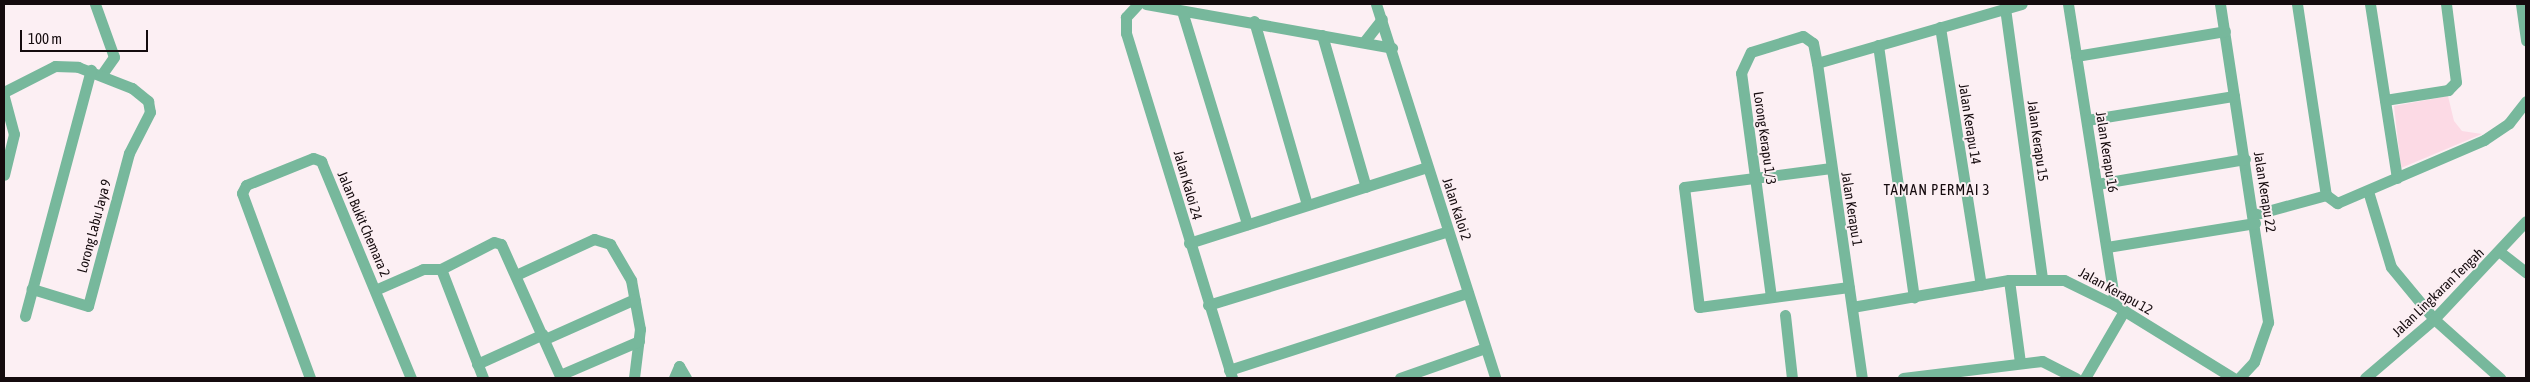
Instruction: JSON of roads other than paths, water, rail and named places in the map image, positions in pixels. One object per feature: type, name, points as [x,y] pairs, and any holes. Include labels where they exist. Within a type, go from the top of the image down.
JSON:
[{"type":"street","points":[[4,92],[55,66],[90,70],[102,74],[114,57],[95,4]]},
{"type":"street","name":"Jalan Kaloi 24","points":[[1138,4],[1126,17],[1126,33],[1208,305],[1231,374]]},
{"type":"street","points":[[1146,4],[1175,8],[1206,8],[1254,21],[1392,48]]},
{"type":"street","name":"Jalan Kaloi 2","points":[[1376,4],[1392,48],[1427,167],[1495,378]]},
{"type":"street","points":[[1817,63],[2022,4]]},
{"type":"street","name":"Jalan Kerapu 16","points":[[2068,4],[2119,308]]},
{"type":"street","name":"Jalan Kerapu 22","points":[[2220,4],[2254,219],[2268,322],[2254,362],[2239,378]]},
{"type":"street","points":[[2297,4],[2326,195],[2337,203],[2484,140],[2509,122],[2526,101]]},
{"type":"street","points":[[2370,4],[2397,178]]},
{"type":"street","points":[[2385,100],[2448,90],[2456,82],[2446,4]]},
{"type":"street","points":[[2520,4],[2526,41]]},
{"type":"street","points":[[1175,8],[1247,224]]},
{"type":"street","name":"Jalan Kerapu 15","points":[[2005,8],[2042,278]]},
{"type":"street","points":[[1364,42],[1382,19]]},
{"type":"street","points":[[1254,21],[1307,205]]},
{"type":"street","name":"Jalan Kerapu 14","points":[[1940,28],[1981,285]]},
{"type":"street","points":[[2076,56],[2225,31]]},
{"type":"street","points":[[1322,35],[1366,187]]},
{"type":"street","name":"Lorong Kerapu 1/3","points":[[1771,297],[1742,63],[1751,52],[1803,36],[1813,43]]},
{"type":"street","name":"Jalan Kerapu 1","points":[[1813,43],[1862,378]]},
{"type":"street","points":[[1878,45],[1914,297]]},
{"type":"street","points":[[25,316],[90,70]]},
{"type":"street","name":"Lorong Labu Jaya 9","points":[[32,289],[88,306],[129,153],[150,112],[148,101],[102,74]]},
{"type":"street","points":[[2087,120],[2234,96]]},
{"type":"street","points":[[4,97],[14,134],[4,175]]},
{"type":"street","name":"Jalan Bukit Chemara 2","points":[[310,378],[242,199],[243,188],[317,158],[411,378]]},
{"type":"street","points":[[2097,184],[2244,159]]},
{"type":"street","points":[[1189,243],[1427,167]]},
{"type":"street","points":[[1831,168],[1684,188],[1699,307],[1849,287]]},
{"type":"street","points":[[2368,191],[2385,254],[2434,319],[2500,378]]},
{"type":"street","points":[[2108,247],[2254,219],[2326,195]]},
{"type":"street","name":"Jalan Lingkaran Tengah","points":[[2365,378],[2434,319],[2500,252],[2526,221]]},
{"type":"street","points":[[1208,305],[1448,231]]},
{"type":"street","points":[[516,275],[603,238],[623,264],[634,299],[639,341],[634,378]]},
{"type":"street","points":[[375,290],[423,269],[441,269],[498,242],[516,275],[560,376],[639,341]]},
{"type":"street","points":[[2500,252],[2526,272]]},
{"type":"street","points":[[441,269],[483,378]]},
{"type":"street","name":"Jalan Kerapu 12","points":[[1852,307],[2009,280],[2042,278],[2064,280],[2119,308],[2233,378]]},
{"type":"street","points":[[2009,280],[2020,362]]},
{"type":"street","points":[[1231,374],[1468,293]]},
{"type":"street","points":[[477,364],[634,299]]},
{"type":"street","points":[[2085,378],[2119,308]]},
{"type":"street","points":[[1785,314],[1792,378]]},
{"type":"street","points":[[1400,378],[1425,374],[1485,348]]},
{"type":"street","points":[[1903,378],[1945,375],[2020,362],[2042,361],[2076,378]]},
{"type":"street","points":[[674,378],[679,366],[686,378]]},
{"type":"district","name":"TAMAN PERMAI 3","points":[[1937,190]]}]
